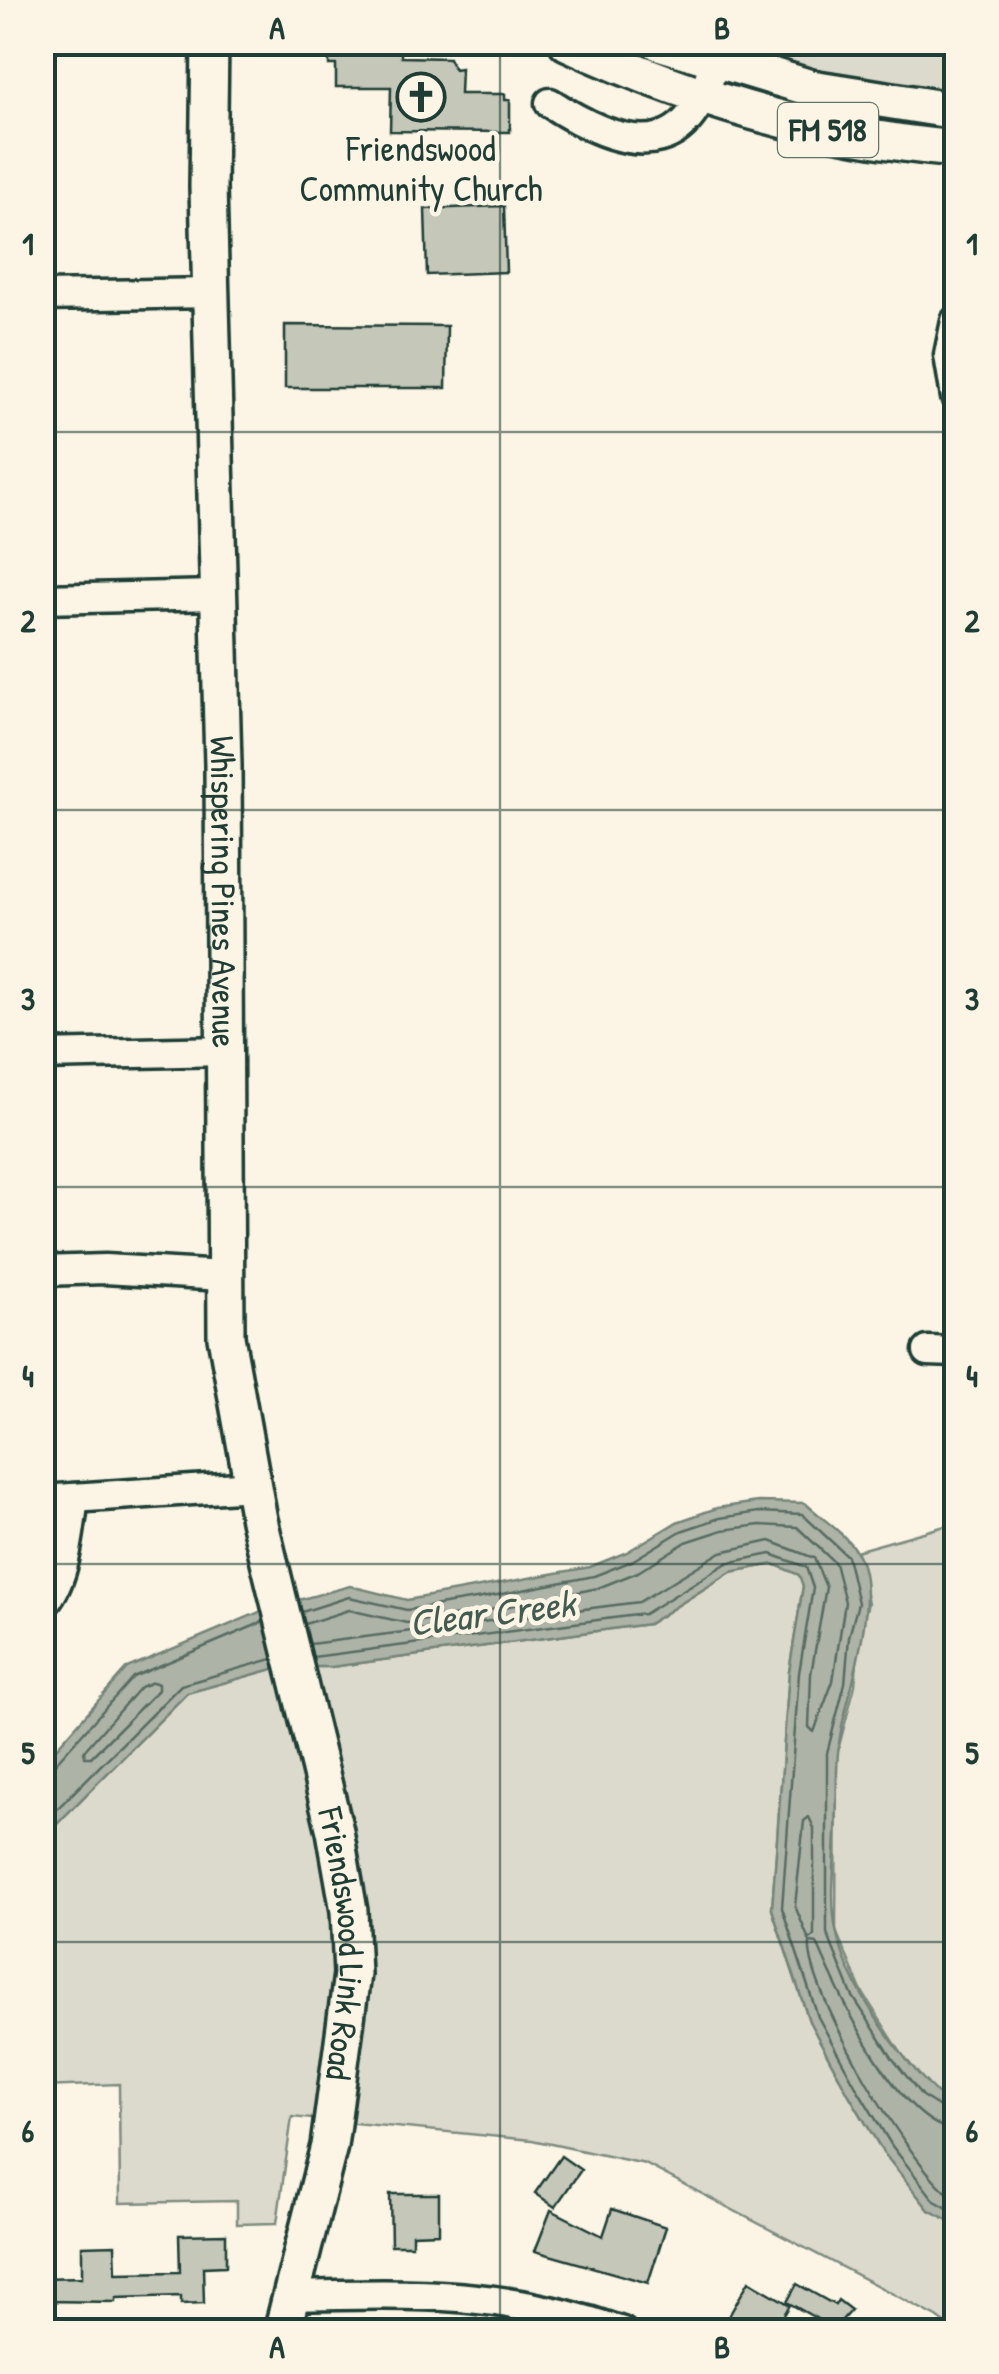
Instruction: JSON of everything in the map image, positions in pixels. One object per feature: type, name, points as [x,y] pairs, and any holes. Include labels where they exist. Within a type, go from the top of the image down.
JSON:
[{"type":"main road","name":"Whispering Pines Avenue","points":[[210,42],[226,1051],[226,1336],[256,1503],[312,1734]]},
{"type":"main road","name":"FM 518","points":[[567,42],[703,97],[861,137],[956,148]]},
{"type":"main road","name":"FM 518","points":[[660,42],[716,52],[854,98],[956,111]]},
{"type":"main road","name":"Friendswood Link Road","points":[[282,2332],[329,2146],[352,1974],[344,1882],[312,1734]]},
{"type":"street","points":[[550,103],[586,126],[627,138],[674,132],[694,117],[716,52]]},
{"type":"street","points":[[42,296],[212,293]]},
{"type":"street","points":[[956,321],[949,355],[956,397]]},
{"type":"street","points":[[42,599],[218,596]]},
{"type":"street","points":[[42,1055],[226,1051]]},
{"type":"street","points":[[42,1271],[124,1269],[223,1276]]},
{"type":"street","points":[[928,1351],[956,1352]]},
{"type":"street","points":[[42,1606],[49,1600],[65,1552],[74,1498]]},
{"type":"street","points":[[42,1500],[256,1503]]},
{"type":"street","points":[[292,2296],[450,2293],[622,2332]]},
{"type":"shaded area","points":[[736,43],[956,43],[956,98],[753,59]]},
{"type":"shaded area","points":[[956,1523],[956,2110],[929,2088],[901,2053],[861,1990],[836,1931],[837,1754],[855,1685],[859,1638],[868,1603],[856,1551]]},
{"type":"shaded area","points":[[774,1564],[800,1575],[803,1586],[789,1672],[772,1909],[809,2021],[849,2095],[883,2152],[929,2210],[956,2224],[956,2331],[937,2317],[645,2164],[532,2140],[292,2117],[277,2223],[237,2224],[237,2201],[120,2203],[119,2084],[43,2087],[43,1838],[187,1693],[280,1667],[331,1667],[648,1624],[731,1572]]},
{"type":"water","name":"Clear Creek","points":[[758,1502],[805,1503],[850,1543],[863,1567],[866,1588],[862,1636],[838,1753],[834,1918],[843,1954],[867,2004],[919,2074],[956,2110],[956,2224],[929,2210],[883,2152],[849,2095],[809,2021],[772,1909],[789,1672],[803,1586],[799,1575],[774,1564],[731,1572],[648,1624],[331,1667],[280,1667],[187,1693],[43,1838],[43,1763],[127,1668],[269,1608],[350,1586],[407,1600],[590,1567],[627,1552],[677,1522],[717,1508]]},
{"type":"building","points":[[401,42],[401,57],[449,58],[454,69],[461,68],[460,94],[505,94],[505,100],[510,100],[510,132],[390,131],[391,87],[336,87],[336,65],[329,65],[329,45]]},
{"type":"building","points":[[504,206],[506,272],[427,275],[425,209]]},
{"type":"building","points":[[285,325],[447,326],[446,388],[285,388]]},
{"type":"building","points":[[561,2156],[581,2170],[555,2207],[535,2193]]},
{"type":"building","points":[[390,2194],[439,2194],[439,2233],[412,2234],[412,2245],[391,2245]]},
{"type":"building","points":[[612,2209],[666,2227],[648,2283],[535,2251],[551,2210],[603,2236]]},
{"type":"building","points":[[226,2234],[226,2266],[203,2267],[204,2303],[181,2304],[181,2296],[116,2298],[116,2302],[42,2301],[42,2278],[82,2277],[82,2246],[115,2245],[116,2273],[180,2272],[179,2235]]},
{"type":"building","points":[[749,2281],[790,2305],[774,2332],[756,2332],[729,2316]]},
{"type":"building","points":[[797,2284],[835,2305],[838,2300],[851,2310],[842,2320],[855,2332],[812,2332],[821,2321],[787,2302]]},
{"type":"place","name":"Friendswood Community Church","points":[[421,97]]}]
